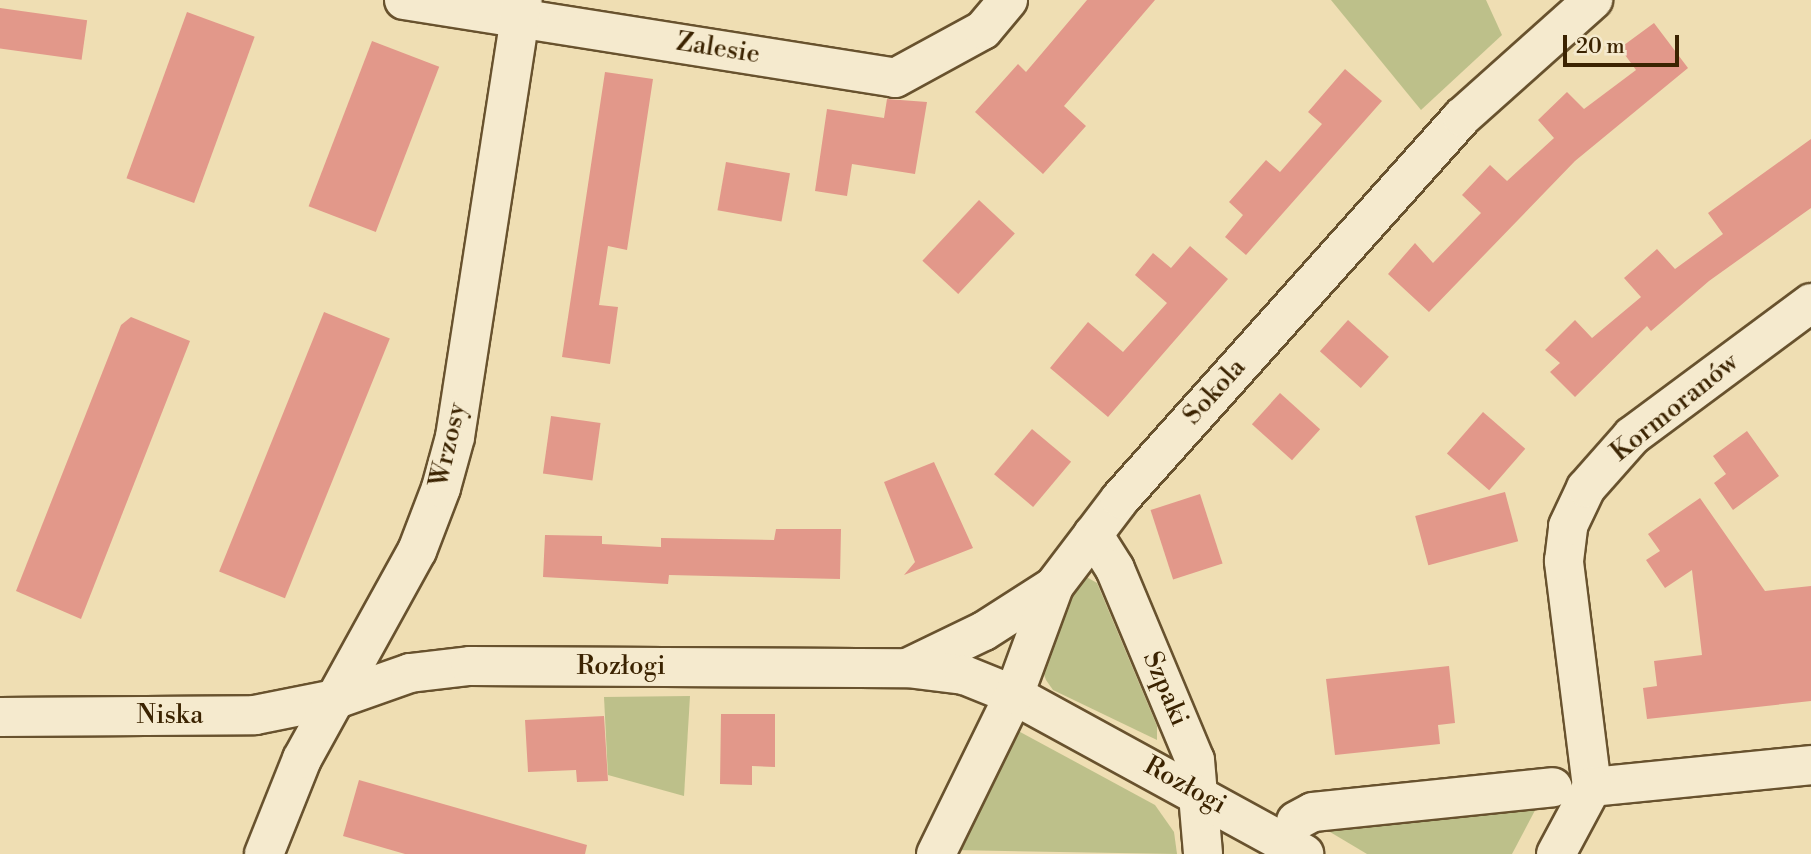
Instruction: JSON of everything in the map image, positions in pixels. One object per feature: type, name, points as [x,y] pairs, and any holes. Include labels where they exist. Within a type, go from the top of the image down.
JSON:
[{"type":"street","name":"Zalesie","points":[[404,0],[522,9],[895,78],[983,30],[1008,0]]},
{"type":"street","name":"Sokola","points":[[936,854],[1014,695],[1054,586],[1093,534],[1462,117],[1593,0]]},
{"type":"street","name":"Wrzosy","points":[[264,854],[302,759],[339,698],[417,551],[441,488],[455,437],[522,9]]},
{"type":"street","name":"Kormoranów","points":[[1592,787],[1564,561],[1568,526],[1586,488],[1632,436],[1811,303]]},
{"type":"street","name":"Szpaki","points":[[1093,534],[1115,569],[1189,747],[1201,795],[1203,854]]},
{"type":"street","name":"Rozłogi","points":[[907,668],[984,631],[1054,586]]},
{"type":"street","name":"Rozłogi","points":[[339,698],[410,673],[470,666],[907,668],[964,676],[1014,695],[1201,795],[1300,837],[1313,812],[1553,787]]},
{"type":"street","name":"Niska","points":[[0,717],[255,715],[339,698]]},
{"type":"street","points":[[1556,854],[1592,787],[1811,765]]},
{"type":"green space","points":[[1331,0],[1486,0],[1502,35],[1421,110]]},
{"type":"green space","points":[[1083,575],[1097,583],[1157,726],[1157,740],[1053,690],[1046,680],[1043,672],[1077,578]]},
{"type":"green space","points":[[690,696],[684,796],[608,775],[604,697]]},
{"type":"green space","points":[[1013,728],[1155,805],[1174,832],[1177,854],[953,850]]},
{"type":"green space","points":[[1541,799],[1512,854],[1367,854],[1325,829]]},
{"type":"building","points":[[1087,0],[1155,0],[1064,106],[1086,126],[1043,174],[975,112],[1018,64],[1026,72]]},
{"type":"building","points":[[0,8],[87,20],[82,60],[0,48]]},
{"type":"building","points":[[187,12],[255,37],[194,203],[126,178]]},
{"type":"building","points":[[1654,23],[1688,68],[1575,161],[1429,312],[1388,274],[1415,243],[1433,263],[1481,213],[1462,195],[1490,165],[1507,181],[1554,138],[1538,120],[1567,92],[1584,109],[1636,70],[1620,48]]},
{"type":"building","points":[[372,41],[439,67],[376,232],[309,206]]},
{"type":"building","points":[[1345,69],[1382,101],[1246,255],[1225,237],[1243,215],[1229,202],[1266,160],[1280,172],[1322,124],[1308,112]]},
{"type":"building","points":[[605,72],[653,79],[627,250],[608,246],[599,305],[618,307],[610,364],[562,357]]},
{"type":"building","points":[[887,99],[927,102],[915,174],[852,164],[847,196],[815,191],[827,109],[884,118]]},
{"type":"building","points":[[1811,139],[1811,208],[1709,281],[1651,331],[1647,326],[1575,397],[1550,372],[1560,363],[1545,350],[1575,320],[1592,338],[1641,297],[1624,278],[1657,249],[1675,269],[1723,234],[1708,213]]},
{"type":"building","points":[[726,162],[790,173],[782,222],[717,210]]},
{"type":"building","points":[[979,200],[1015,233],[958,294],[922,261]]},
{"type":"building","points":[[1190,246],[1228,279],[1108,417],[1050,368],[1088,322],[1123,352],[1167,303],[1135,275],[1153,253],[1171,268]]},
{"type":"building","points":[[324,312],[390,339],[285,598],[219,572]]},
{"type":"building","points":[[131,317],[190,341],[81,619],[16,591],[121,325]]},
{"type":"building","points":[[1348,320],[1389,357],[1361,388],[1320,351]]},
{"type":"building","points":[[1280,393],[1320,429],[1292,460],[1252,424]]},
{"type":"building","points":[[1483,412],[1525,449],[1489,490],[1447,454]]},
{"type":"building","points":[[551,416],[601,423],[592,480],[543,473]]},
{"type":"building","points":[[1032,429],[1071,462],[1033,507],[994,474]]},
{"type":"building","points":[[1747,431],[1779,476],[1733,510],[1714,483],[1726,474],[1713,456]]},
{"type":"building","points":[[934,462],[973,548],[904,575],[915,562],[884,482]]},
{"type":"building","points":[[1505,492],[1518,541],[1428,565],[1415,516]]},
{"type":"building","points":[[1200,494],[1223,563],[1173,579],[1151,510]]},
{"type":"building","points":[[1700,498],[1765,591],[1811,586],[1811,701],[1647,719],[1643,688],[1657,686],[1654,661],[1702,655],[1692,570],[1665,588],[1646,560],[1660,551],[1648,534]]},
{"type":"building","points":[[776,529],[841,529],[840,579],[669,575],[668,584],[543,577],[545,535],[602,536],[602,544],[661,547],[661,538],[774,540]]},
{"type":"building","points":[[1449,666],[1455,723],[1438,725],[1440,744],[1335,755],[1326,679]]},
{"type":"building","points":[[721,714],[775,714],[775,767],[752,766],[752,785],[720,784]]},
{"type":"building","points":[[604,716],[608,781],[577,782],[576,770],[528,772],[525,720]]},
{"type":"building","points":[[359,780],[587,845],[585,854],[405,854],[343,836]]}]
